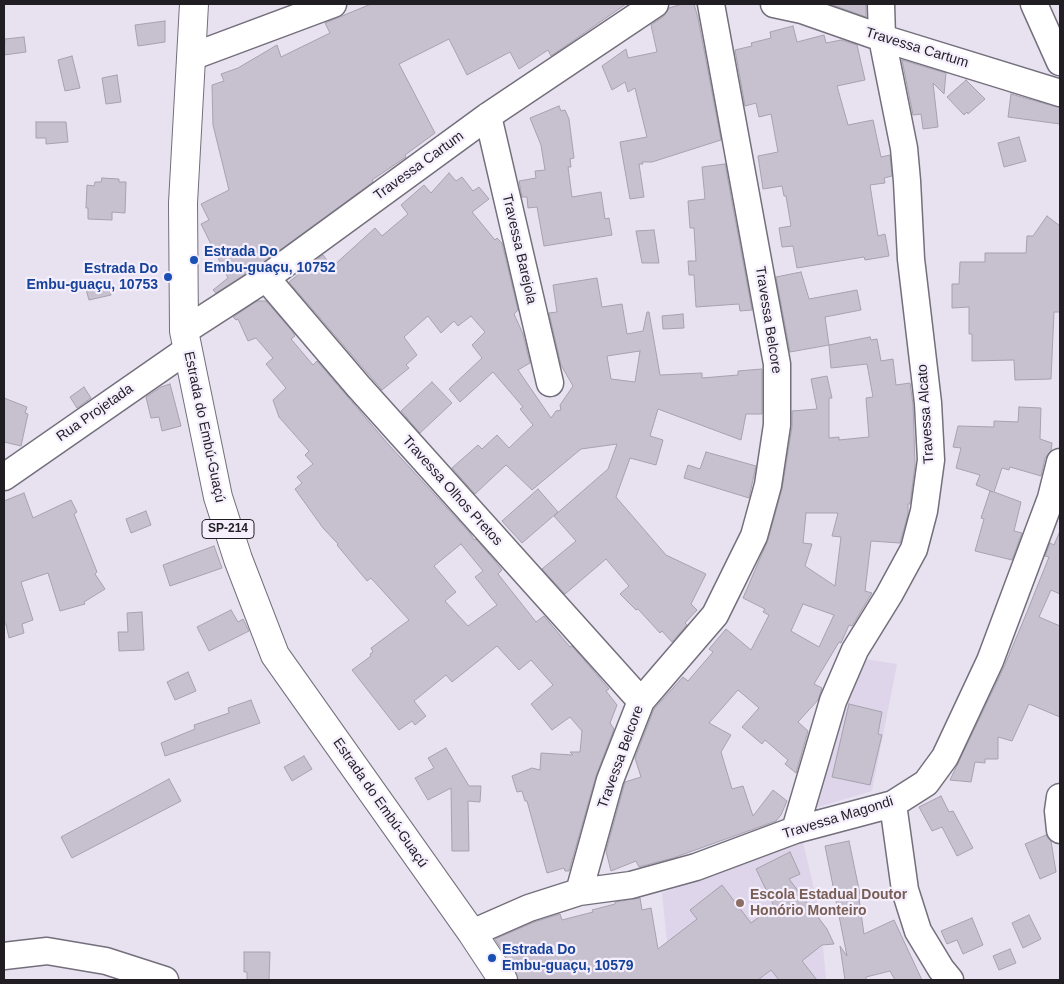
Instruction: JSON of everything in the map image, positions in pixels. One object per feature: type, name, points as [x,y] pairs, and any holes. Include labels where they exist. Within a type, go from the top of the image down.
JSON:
[{"type":"main road","name":"Estrada do Embú-Guaçú","points":[[194,4],[183,203],[186,340],[218,497],[238,559],[275,655],[472,933],[503,980]]},
{"type":"street","points":[[191,57],[332,4]]},
{"type":"street","name":"Travessa Cartum","points":[[186,340],[266,278],[488,116],[655,4]]},
{"type":"street","name":"Travessa Belcore","points":[[580,892],[610,780],[641,701],[715,615],[754,536],[768,485],[777,425],[777,364],[711,4]]},
{"type":"street","name":"Travessa Cartum","points":[[774,4],[802,7],[882,38],[1060,93]]},
{"type":"street","name":"Travessa Alcato","points":[[795,830],[834,701],[855,650],[889,595],[914,548],[924,511],[932,460],[928,403],[911,259],[904,148],[882,38],[881,4]]},
{"type":"street","points":[[1034,4],[1060,62]]},
{"type":"street","name":"Travessa Barejola","points":[[488,116],[550,383]]},
{"type":"street","name":"Travessa Olhos Pretos","points":[[266,278],[358,386],[641,701]]},
{"type":"street","name":"Rua Projetada","points":[[4,477],[186,340]]},
{"type":"street","name":"Travessa Magondi","points":[[472,933],[529,908],[580,892],[631,885],[687,869],[795,830],[894,804],[926,783],[945,756],[990,661],[1051,498],[1060,462]]},
{"type":"street","points":[[1060,797],[1058,811],[1060,830]]},
{"type":"street","points":[[894,804],[906,890],[918,931],[941,969],[950,980]]},
{"type":"street","points":[[4,956],[47,951],[106,961],[165,980]]},
{"type":"shaded area","points":[[858,658],[897,664],[872,791],[815,808]]},
{"type":"shaded area","name":"Escola Estadual Doutor Honório Monteiro","points":[[802,838],[820,914],[826,980],[671,980],[662,893]]},
{"type":"building","points":[[371,4],[626,4],[551,56],[548,50],[519,69],[510,52],[467,75],[449,39],[399,64],[435,133],[405,155],[406,157],[372,180],[373,182],[258,266],[216,293],[213,290],[228,278],[201,224],[209,220],[201,204],[229,190],[213,125],[212,85],[224,81],[221,74],[238,68],[277,45],[281,57],[330,33],[325,23]]},
{"type":"building","points":[[682,4],[694,4],[721,140],[652,162],[642,162],[643,164],[639,164],[644,197],[630,199],[620,142],[647,137],[635,88],[628,92],[625,82],[612,90],[602,66],[626,49],[628,58],[657,52],[651,25],[664,16],[669,8]]},
{"type":"building","points":[[830,4],[866,4],[866,17]]},
{"type":"building","points":[[165,21],[165,42],[138,46],[135,25]]},
{"type":"building","points":[[793,26],[797,42],[824,35],[826,43],[841,40],[857,45],[865,80],[837,86],[848,125],[873,120],[881,157],[890,155],[892,176],[884,178],[885,183],[870,185],[878,236],[885,234],[889,256],[865,260],[864,257],[797,268],[793,246],[782,247],[779,228],[791,226],[786,196],[784,196],[782,186],[763,189],[758,156],[778,152],[771,114],[759,117],[756,103],[745,106],[735,50],[752,46],[751,43],[771,38],[770,32]]},
{"type":"building","points":[[24,37],[26,52],[4,55],[5,39]]},
{"type":"building","points":[[72,56],[80,88],[65,91],[58,60]]},
{"type":"building","points":[[902,60],[946,73],[944,94],[933,83],[938,127],[923,129],[921,114],[913,115]]},
{"type":"building","points":[[117,75],[121,102],[106,104],[102,78]]},
{"type":"building","points":[[966,80],[985,99],[968,114],[967,112],[964,115],[947,97]]},
{"type":"building","points":[[1011,94],[1060,108],[1060,124],[1008,117]]},
{"type":"building","points":[[559,106],[561,111],[565,110],[569,119],[574,158],[570,159],[571,167],[568,167],[572,197],[601,192],[605,219],[609,218],[612,235],[544,246],[537,207],[528,208],[527,197],[522,197],[519,181],[536,178],[535,171],[545,170],[541,145],[530,118]]},
{"type":"building","points":[[36,122],[66,122],[68,142],[46,144],[46,138],[36,138]]},
{"type":"building","points":[[1019,137],[1026,161],[1004,167],[998,143]]},
{"type":"building","points":[[725,164],[752,310],[740,311],[739,304],[696,307],[694,275],[689,275],[688,261],[696,261],[694,228],[690,228],[688,201],[705,199],[702,167]]},
{"type":"building","points":[[449,173],[456,181],[462,177],[473,191],[479,187],[489,199],[472,212],[495,240],[497,238],[502,243],[518,310],[514,314],[523,334],[530,363],[518,370],[551,418],[556,411],[561,410],[560,405],[573,386],[561,365],[549,313],[557,312],[553,285],[597,278],[602,307],[622,304],[627,334],[643,331],[647,312],[649,312],[660,375],[702,373],[702,378],[738,375],[738,371],[762,369],[762,414],[746,414],[741,440],[658,409],[650,436],[663,440],[656,465],[630,458],[616,497],[666,555],[706,574],[691,604],[697,610],[672,642],[662,631],[660,633],[638,609],[636,610],[620,594],[629,586],[606,559],[565,594],[542,569],[576,541],[554,516],[608,469],[617,444],[581,449],[532,490],[506,465],[475,494],[452,468],[478,445],[482,449],[497,435],[509,448],[533,425],[520,409],[523,407],[493,372],[460,402],[449,389],[482,358],[472,345],[485,332],[471,316],[458,326],[454,321],[441,333],[428,316],[404,337],[417,355],[406,365],[409,368],[382,390],[289,282],[323,255],[332,267],[375,228],[382,236],[408,214],[401,205],[424,185],[431,193]],"holes":[[[640,351],[635,382],[611,379],[607,356]]]},
{"type":"building","points":[[102,178],[119,179],[119,182],[126,182],[125,213],[112,212],[112,220],[88,219],[88,208],[86,208],[87,185],[94,186],[95,182],[101,182]]},
{"type":"building","points":[[1047,216],[1060,226],[1060,312],[1054,312],[1051,379],[1015,380],[1014,360],[972,361],[969,307],[952,308],[952,284],[959,284],[960,262],[985,262],[985,253],[1026,253],[1027,236],[1033,236]]},
{"type":"building","points":[[654,230],[659,263],[642,263],[636,231]]},
{"type":"building","points":[[801,272],[809,299],[857,290],[861,310],[825,317],[829,345],[790,352],[776,277]]},
{"type":"building","points":[[108,281],[111,295],[89,300],[85,286]]},
{"type":"building","points":[[257,301],[266,301],[292,331],[295,336],[291,339],[313,365],[317,361],[388,444],[494,560],[502,570],[498,574],[536,622],[544,616],[609,689],[606,691],[617,705],[610,723],[614,729],[596,776],[569,871],[565,871],[564,868],[547,873],[527,801],[525,801],[522,791],[517,792],[512,776],[532,768],[540,770],[541,753],[573,755],[570,752],[580,752],[582,731],[570,717],[552,730],[531,704],[553,685],[531,660],[519,670],[497,646],[452,682],[446,675],[414,701],[426,716],[415,725],[412,721],[399,730],[352,670],[371,656],[370,654],[373,652],[371,648],[409,620],[371,578],[367,581],[323,528],[295,489],[302,483],[297,477],[313,464],[305,455],[309,451],[279,417],[273,400],[286,388],[266,364],[273,358],[256,338],[248,341],[238,319],[236,320],[233,317]],"holes":[[[461,544],[483,571],[475,577],[497,605],[468,626],[445,601],[456,592],[434,566]]]},
{"type":"building","points":[[683,314],[684,328],[663,329],[662,316]]},
{"type":"building","points":[[870,337],[871,340],[877,339],[881,361],[893,359],[896,385],[910,383],[913,404],[915,465],[910,504],[908,504],[908,514],[900,543],[871,541],[865,591],[872,593],[852,626],[849,625],[841,643],[839,642],[814,684],[822,688],[818,700],[798,722],[808,731],[796,773],[785,764],[788,760],[765,740],[762,744],[742,727],[759,708],[738,690],[709,723],[731,735],[721,752],[732,789],[743,786],[753,816],[773,790],[787,801],[776,821],[673,858],[639,867],[636,861],[611,871],[606,851],[625,782],[641,777],[635,758],[654,709],[683,677],[688,681],[713,652],[709,649],[726,629],[751,650],[769,615],[763,612],[765,609],[743,598],[768,540],[782,489],[792,427],[792,411],[817,409],[811,379],[827,376],[832,398],[829,398],[829,438],[839,437],[839,440],[869,437],[866,398],[873,397],[867,364],[831,368],[829,345]],"holes":[[[806,513],[838,513],[832,536],[841,537],[835,586],[805,566],[812,544],[803,543]],[[803,604],[834,615],[819,647],[791,631]]]},
{"type":"building","points":[[432,382],[452,403],[420,433],[401,411]]},
{"type":"building","points":[[170,384],[181,426],[162,431],[159,417],[151,418],[146,397],[161,387]]},
{"type":"building","points":[[84,387],[91,398],[77,408],[70,397]]},
{"type":"building","points":[[4,398],[27,407],[25,413],[28,414],[21,446],[4,442]]},
{"type":"building","points":[[1019,407],[1041,408],[1040,439],[1052,443],[1051,451],[1045,458],[1041,476],[1010,467],[1009,470],[1002,468],[994,492],[1021,502],[1014,531],[1022,533],[1012,560],[975,551],[984,519],[981,518],[990,491],[993,492],[976,485],[980,475],[956,468],[961,448],[953,447],[958,426],[994,427],[994,421],[1018,422]]},
{"type":"building","points":[[706,452],[756,466],[749,498],[684,478],[688,465],[700,469]]},
{"type":"building","points":[[538,489],[558,512],[522,543],[502,521]]},
{"type":"building","points":[[24,493],[33,518],[71,500],[77,512],[74,514],[97,572],[95,574],[105,589],[84,602],[85,604],[60,611],[48,573],[21,582],[33,620],[22,624],[24,633],[9,638],[6,624],[4,624],[4,501]]},
{"type":"building","points":[[146,511],[151,525],[131,533],[126,519]]},
{"type":"building","points":[[1060,531],[1060,594],[1051,590],[1039,617],[1060,626],[1060,717],[1029,704],[1012,741],[998,737],[998,759],[985,759],[985,763],[975,762],[971,782],[950,780],[1004,667],[1049,557],[1045,556],[1050,543],[1054,545]]},
{"type":"building","points":[[214,546],[222,568],[170,586],[163,565]]},
{"type":"building","points":[[231,610],[238,622],[243,619],[249,631],[209,651],[197,627]]},
{"type":"building","points":[[142,612],[144,650],[119,651],[118,632],[128,632],[127,613]]},
{"type":"building","points":[[188,672],[196,691],[175,700],[167,682]]},
{"type":"building","points":[[251,700],[260,723],[165,756],[161,743],[195,729],[194,725],[229,713],[228,708]]},
{"type":"building","points":[[849,704],[882,712],[878,734],[882,735],[870,785],[832,777]]},
{"type":"building","points":[[446,748],[469,786],[481,786],[480,802],[468,801],[469,851],[452,851],[451,788],[428,800],[415,778],[434,768],[428,758]]},
{"type":"building","points":[[304,756],[312,769],[292,781],[284,767]]},
{"type":"building","points":[[169,779],[181,801],[72,858],[61,837]]},
{"type":"building","points":[[941,796],[949,812],[953,811],[973,848],[957,856],[942,827],[932,831],[919,807]]},
{"type":"building","points":[[1046,835],[1051,841],[1056,872],[1040,879],[1025,844]]},
{"type":"building","points":[[849,841],[861,899],[859,899],[864,934],[894,920],[922,980],[895,980],[890,971],[866,977],[866,980],[845,980],[840,946],[847,956],[825,846]]},
{"type":"building","points":[[790,852],[800,874],[789,879],[827,929],[834,944],[822,945],[802,961],[817,980],[779,980],[771,970],[758,980],[518,980],[516,971],[495,939],[534,922],[560,914],[562,920],[593,912],[592,910],[615,904],[615,902],[640,898],[642,910],[651,908],[658,949],[697,919],[690,910],[722,885],[751,923],[774,906],[756,869]]},
{"type":"building","points":[[1029,915],[1041,939],[1023,948],[1012,923]]},
{"type":"building","points":[[972,918],[983,945],[963,954],[957,940],[947,944],[941,931]]},
{"type":"building","points":[[1010,949],[1016,963],[999,970],[993,956]]},
{"type":"building","points":[[244,952],[270,952],[269,980],[247,980],[247,972],[244,972]]},
{"type":"place","name":"Estrada Do Embu-guaçu, 10752","points":[[194,260]]},
{"type":"place","name":"Estrada Do Embu-guaçu, 10753","points":[[168,277]]},
{"type":"place","name":"Escola Estadual Doutor Honório Monteiro","points":[[740,903]]},
{"type":"place","name":"Estrada Do Embu-guaçu, 10579","points":[[492,958]]}]
